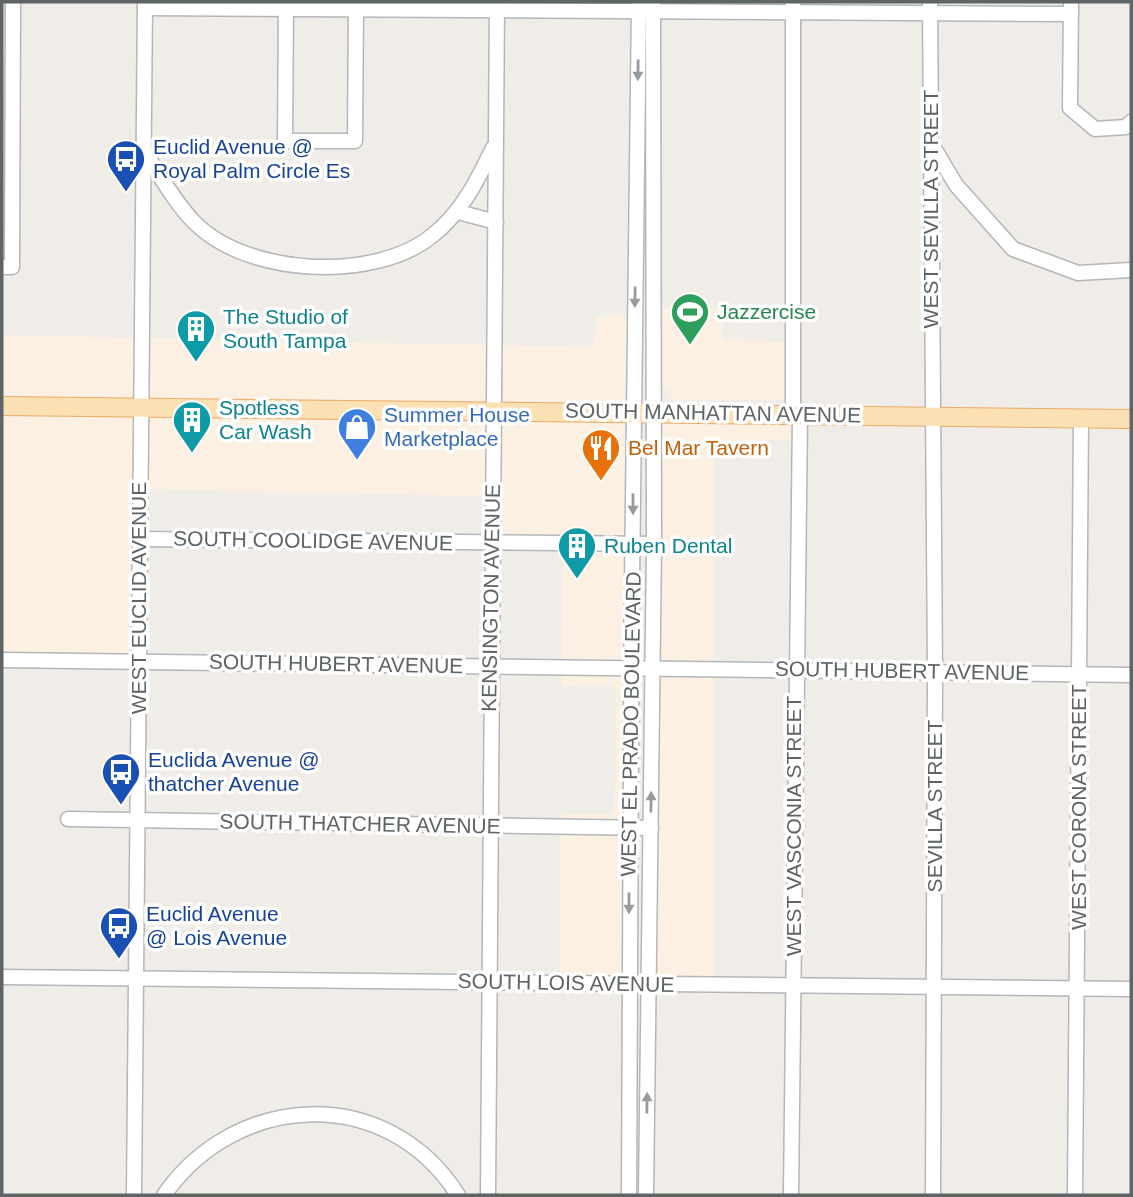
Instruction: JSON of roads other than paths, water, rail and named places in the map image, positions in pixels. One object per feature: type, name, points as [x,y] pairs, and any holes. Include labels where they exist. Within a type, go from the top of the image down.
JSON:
[{"type":"main road","name":"SOUTH MANHATTAN AVENUE","points":[[2,406],[633,411],[1131,419]]},
{"type":"street","points":[[2,267],[12,267],[13,2]]},
{"type":"street","points":[[145,5],[1071,8],[1070,108],[1096,129],[1126,127],[1131,122]]},
{"type":"street","name":"WEST EUCLID AVENUE","points":[[134,1195],[145,5]]},
{"type":"street","points":[[286,6],[285,141],[355,141],[356,6]]},
{"type":"street","name":"KENSINGTON AVENUE","points":[[488,1195],[497,6]]},
{"type":"street","name":"WEST EL PRADO BOULEVARD","points":[[629,1195],[629,828],[634,668],[636,181],[646,6]]},
{"type":"street","name":"WEST EL PRADO BOULEVARD","points":[[646,6],[653,182],[654,477],[646,1195]]},
{"type":"street","name":"WEST VASCONIA STREET","points":[[791,1195],[796,415],[792,6]]},
{"type":"street","name":"WEST SEVILLA STREET","points":[[930,6],[933,416]]},
{"type":"street","points":[[930,141],[956,186],[1013,248],[1078,273],[1131,270]]},
{"type":"street","points":[[144,151],[194,222],[220,240],[269,261],[347,266],[379,261],[409,250],[431,237],[458,212],[496,144]]},
{"type":"street","points":[[636,181],[653,182]]},
{"type":"street","points":[[458,212],[496,222]]},
{"type":"street","points":[[634,347],[653,347]]},
{"type":"street","name":"SEVILLA STREET","points":[[933,416],[933,1195]]},
{"type":"street","name":"WEST CORONA STREET","points":[[1075,1195],[1082,418]]},
{"type":"street","points":[[633,478],[654,477]]},
{"type":"street","name":"SOUTH COOLIDGE AVENUE","points":[[139,539],[654,544]]},
{"type":"street","name":"SOUTH HUBERT AVENUE","points":[[2,660],[1131,675]]},
{"type":"street","name":"SOUTH THATCHER AVENUE","points":[[68,819],[651,828]]},
{"type":"street","name":"SOUTH LOIS AVENUE","points":[[2,977],[1131,989]]},
{"type":"street","points":[[164,1195],[182,1170],[205,1149],[235,1131],[270,1119],[314,1113],[350,1117],[377,1126],[418,1151],[458,1195]]},
{"type":"street","points":[[629,1146],[647,1146]]},
{"type":"place","name":"Euclid Avenue @ Royal Palm Circle Es","points":[[126,193]]},
{"type":"place","name":"Jazzercise","points":[[690,346]]},
{"type":"place","name":"The Studio of South Tampa","points":[[196,363]]},
{"type":"place","name":"Spotless Car Wash","points":[[192,454]]},
{"type":"place","name":"Summer House Marketplace","points":[[357,461]]},
{"type":"place","name":"Bel Mar Tavern","points":[[601,482]]},
{"type":"place","name":"Ruben Dental","points":[[577,580]]},
{"type":"place","name":"Euclida Avenue @ thatcher Avenue","points":[[121,806]]},
{"type":"place","name":"Euclid Avenue @ Lois Avenue","points":[[119,960]]}]
